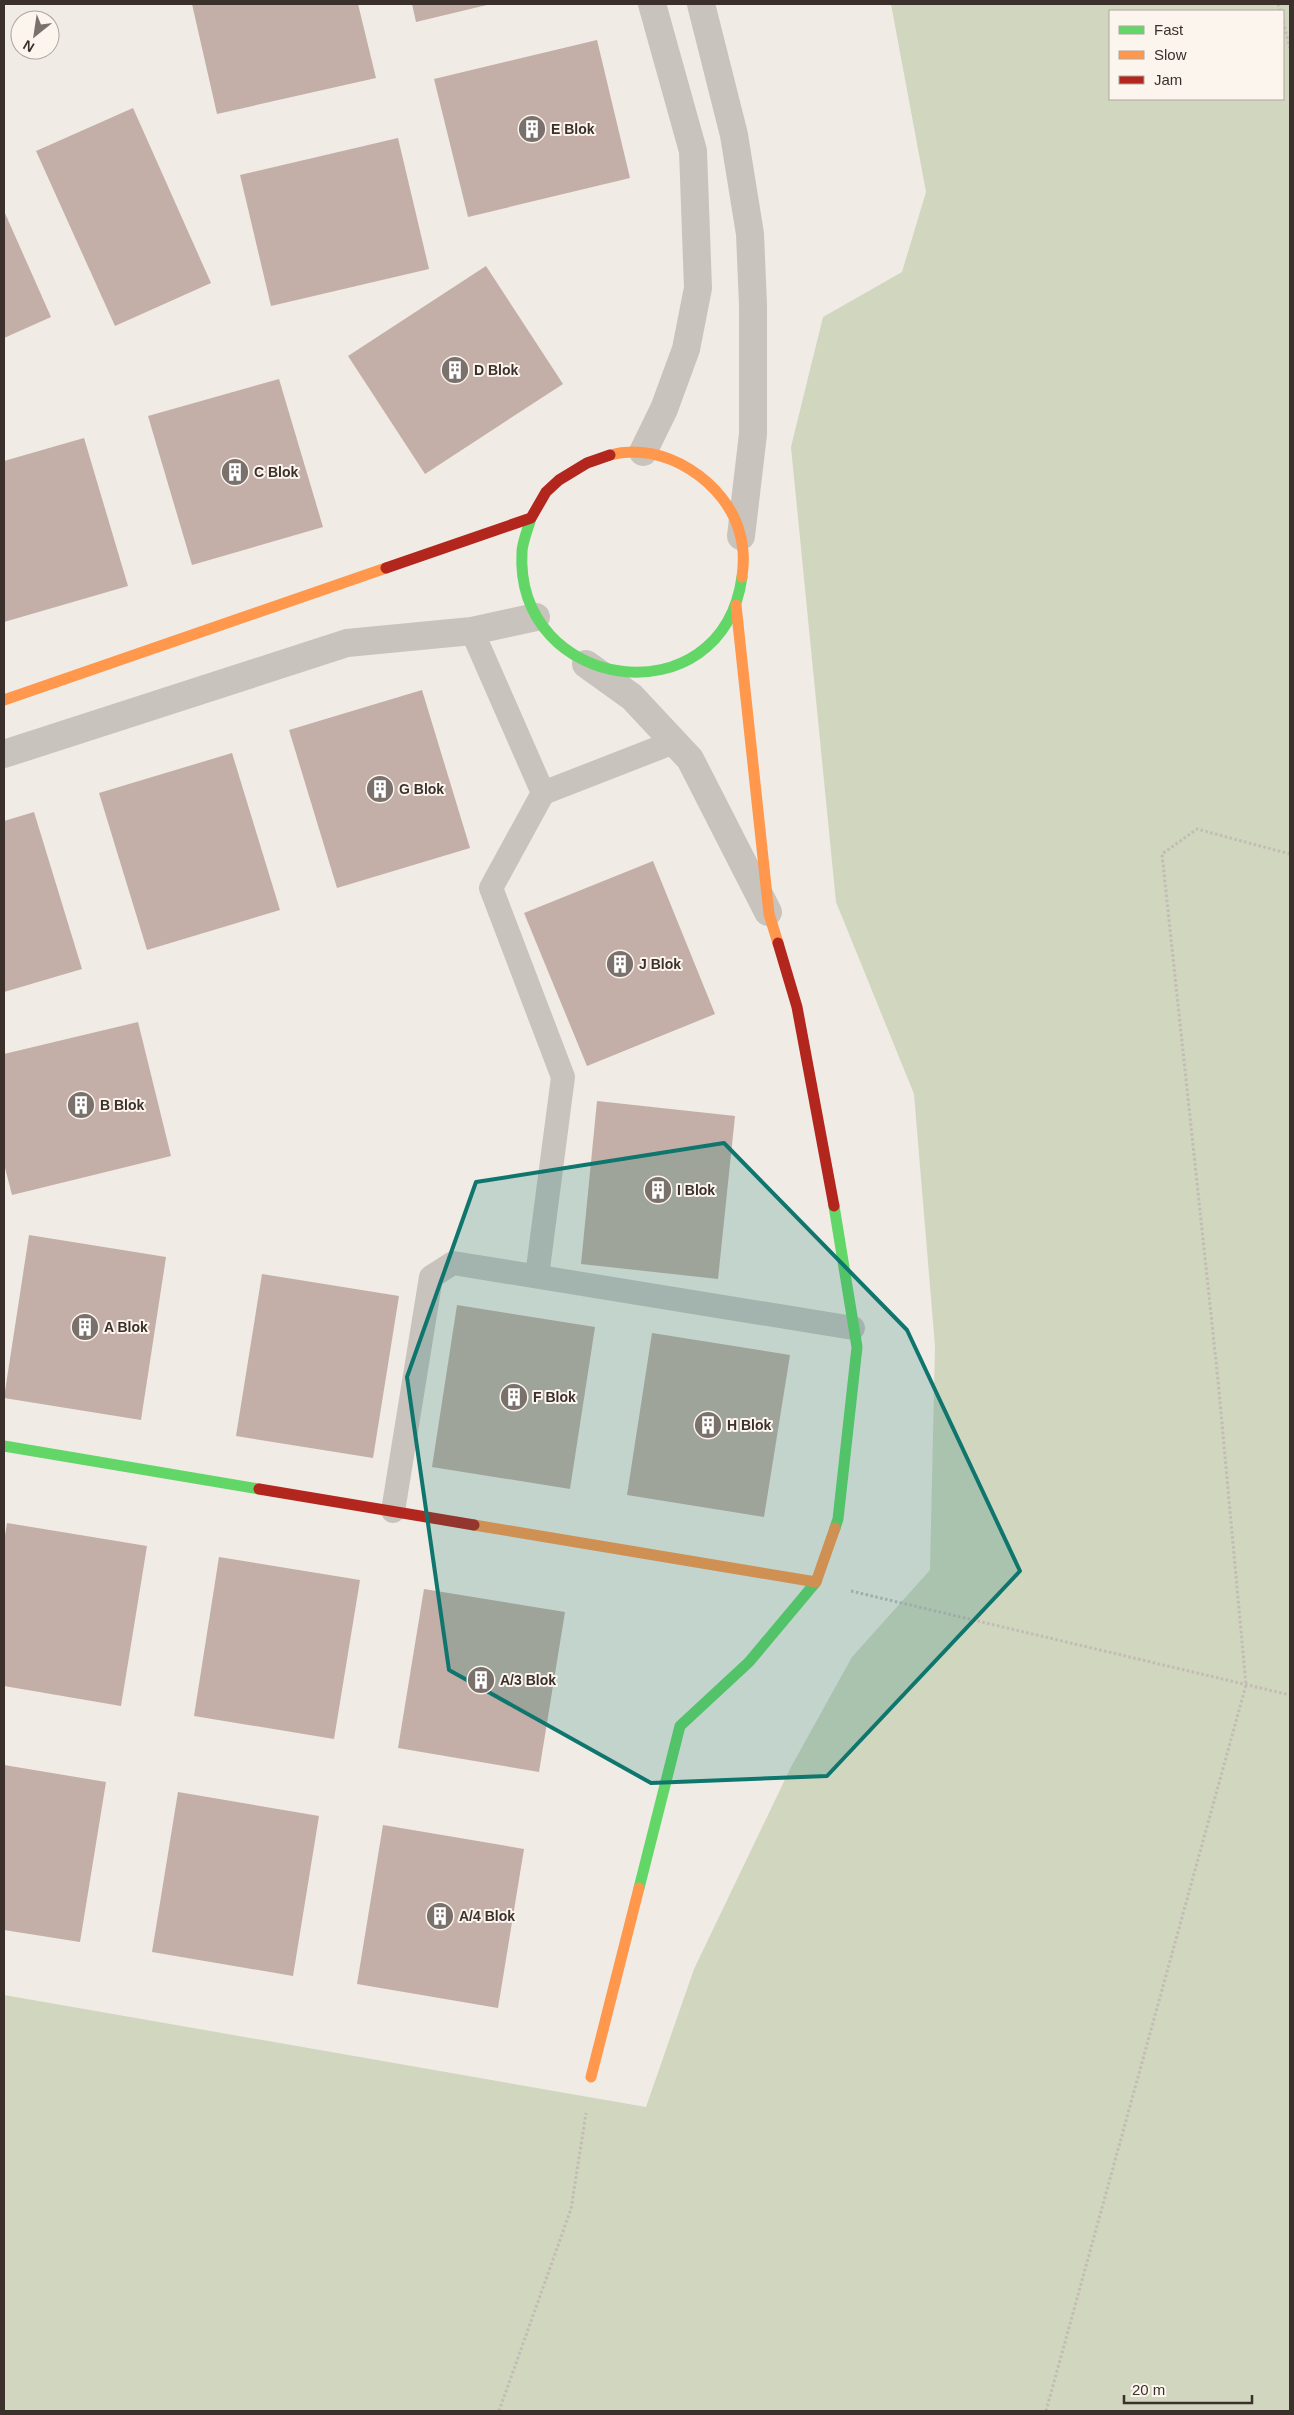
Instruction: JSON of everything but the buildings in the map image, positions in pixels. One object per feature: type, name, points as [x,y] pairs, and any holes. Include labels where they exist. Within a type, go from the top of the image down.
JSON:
[{"type":"street","points":[[643,452],[664,409],[686,349],[698,288],[694,151],[652,4]]},
{"type":"street","points":[[586,664],[621,674],[657,672],[690,658],[718,636],[736,605],[744,570],[741,536],[753,434],[753,305],[750,234],[734,135],[701,4]]},
{"type":"street","points":[[591,2077],[680,1726],[749,1662],[816,1582],[838,1519],[857,1347],[850,1294],[797,1007],[769,914],[690,759],[632,696],[558,645],[536,617],[524,585],[522,550],[531,518],[550,488],[577,467],[608,454],[643,452],[676,460],[705,478],[728,504],[741,536]]},
{"type":"street","points":[[4,700],[531,518]]},
{"type":"street","points":[[736,605],[769,914]]},
{"type":"street","points":[[4,754],[347,643],[472,631],[536,617]]},
{"type":"street","points":[[4,1446],[816,1582]]},
{"type":"lane","points":[[472,631],[543,793]]},
{"type":"lane","points":[[537,1276],[563,1077],[491,888],[543,793],[674,742]]},
{"type":"lane","points":[[393,1511],[431,1277],[452,1263],[853,1328]]},
{"type":"path","points":[[1284,26],[1290,48]]},
{"type":"path","points":[[1046,2411],[1246,1685],[1218,1380],[1162,854],[1197,829],[1290,854]]},
{"type":"path","points":[[816,1582],[1290,1695]]},
{"type":"path","points":[[499,2411],[571,2209],[591,2077]]},
{"type":"highlighted area","points":[[724,1143],[907,1330],[1020,1571],[827,1776],[651,1783],[449,1670],[407,1377],[476,1182]]},
{"type":"green space","points":[[891,4],[1290,4],[1290,2411],[4,2411],[4,1995],[646,2107],[694,1969],[791,1767],[852,1657],[930,1570],[935,1346],[914,1094],[836,902],[791,447],[823,317],[902,272],[926,192]]},
{"type":"traffic: fast","points":[[531,518],[522,551],[528,599],[550,635],[583,660],[622,671],[661,669],[698,654],[726,623],[742,577]]},
{"type":"traffic: fast","points":[[834,1206],[857,1347],[838,1519],[835,1528]]},
{"type":"traffic: fast","points":[[4,1446],[259,1489]]},
{"type":"traffic: fast","points":[[639,1888],[680,1726],[749,1662],[816,1582]]},
{"type":"traffic: slow","points":[[610,455],[630,452],[651,454],[671,460],[690,469],[707,482],[722,498],[733,515],[742,545],[742,577]]},
{"type":"traffic: slow","points":[[4,700],[386,568]]},
{"type":"traffic: slow","points":[[736,605],[769,914],[778,943]]},
{"type":"traffic: slow","points":[[474,1525],[816,1582],[835,1528]]},
{"type":"traffic: slow","points":[[591,2077],[639,1888]]},
{"type":"traffic: jam","points":[[386,568],[531,518],[546,492],[559,480],[587,463],[610,455]]},
{"type":"traffic: jam","points":[[778,943],[797,1007],[834,1206]]},
{"type":"traffic: jam","points":[[259,1489],[474,1525]]},
{"type":"place","name":"E Blok","points":[[532,129]]},
{"type":"place","name":"D Blok","points":[[455,370]]},
{"type":"place","name":"C Blok","points":[[235,472]]},
{"type":"place","name":"G Blok","points":[[380,789]]},
{"type":"place","name":"J Blok","points":[[620,964]]},
{"type":"place","name":"B Blok","points":[[81,1105]]},
{"type":"place","name":"I Blok","points":[[658,1190]]},
{"type":"place","name":"A Blok","points":[[85,1327]]},
{"type":"place","name":"F Blok","points":[[514,1397]]},
{"type":"place","name":"H Blok","points":[[708,1425]]},
{"type":"place","name":"A/3 Blok","points":[[481,1680]]},
{"type":"place","name":"A/4 Blok","points":[[440,1916]]}]
